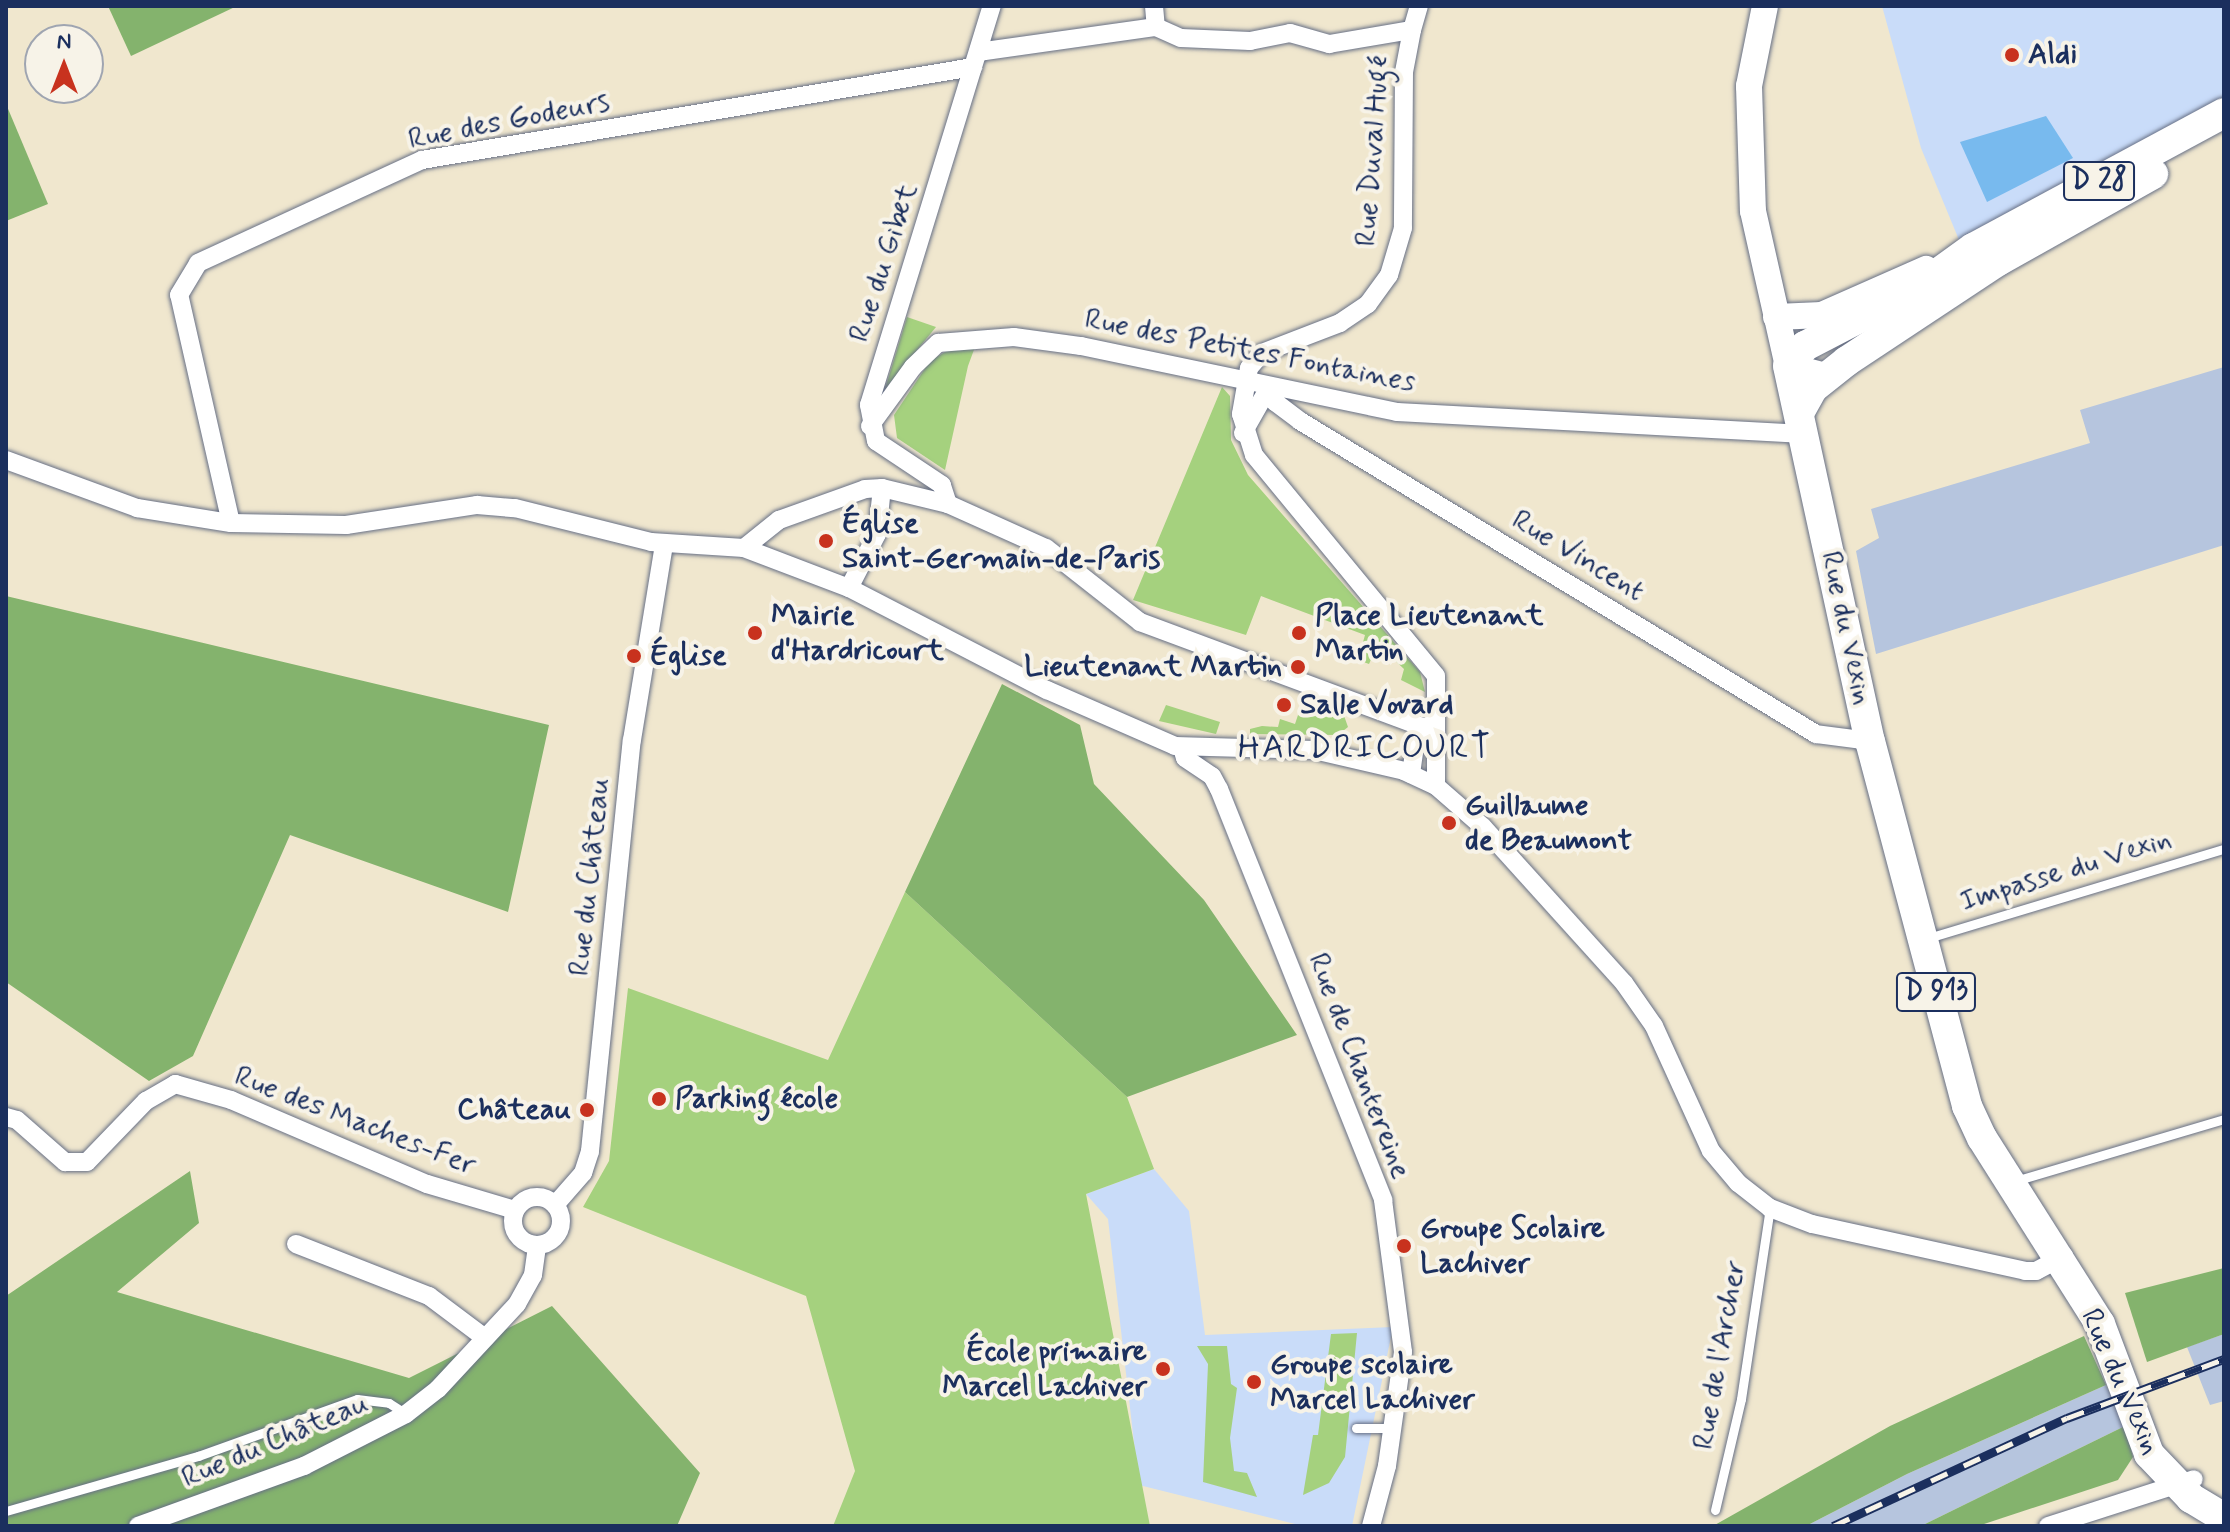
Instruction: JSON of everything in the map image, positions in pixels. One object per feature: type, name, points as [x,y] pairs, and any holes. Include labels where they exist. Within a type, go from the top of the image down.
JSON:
[{"type":"main road","name":"Rue du Vexin","points":[[1765,6],[1749,86],[1749,173],[1776,317],[1870,741],[1967,1106],[2011,1182],[2064,1256],[2104,1332],[2149,1454],[2224,1518]]},
{"type":"main road","name":"D 28","points":[[1788,366],[1805,346],[1919,287],[1973,248],[2224,113]]},
{"type":"main road","name":"D 28","points":[[1802,424],[1826,376],[1998,261],[2224,134]]},
{"type":"main road","points":[[1776,317],[1822,315],[1973,248]]},
{"type":"main road","points":[[1788,366],[1826,376]]},
{"type":"main road","name":"Rue du Vexin","points":[[2185,1482],[2224,1503]]},
{"type":"street","name":"Rue du Gibet","points":[[870,426],[871,397],[992,6]]},
{"type":"street","points":[[1154,6],[1156,27],[1207,41],[1250,41],[1290,33],[1342,43],[1412,30]]},
{"type":"street","name":"Rue Duval Hugé","points":[[1243,433],[1245,384],[1249,368],[1262,353],[1340,323],[1368,304],[1389,275],[1403,228],[1404,72],[1419,6]]},
{"type":"street","name":"Rue des Godeurs","points":[[231,523],[179,295],[198,263],[422,160],[1156,27]]},
{"type":"street","name":"Rue des Petites Fontaines","points":[[870,426],[930,349],[955,338],[1038,338],[1272,390],[1397,412],[1802,424]]},
{"type":"street","points":[[1272,390],[1243,433],[1254,455],[1430,665],[1440,690],[1432,727],[1436,786]]},
{"type":"street","name":"Rue Vincent","points":[[1272,390],[1275,402],[1300,421],[1816,734],[1870,741]]},
{"type":"street","points":[[870,426],[876,441],[945,489],[948,504]]},
{"type":"street","points":[[6,460],[137,508],[231,523],[346,525],[477,505],[515,508],[664,544],[744,548],[849,588],[1047,690],[1182,748],[1199,743],[1314,750],[1411,774],[1436,786],[1514,858],[1624,983],[1654,1026],[1711,1151],[1738,1183],[1770,1208],[1812,1224],[2025,1271],[2036,1271],[2064,1256]]},
{"type":"street","points":[[744,548],[779,520],[854,492],[882,488],[948,504],[1046,548],[1140,622],[1432,727]]},
{"type":"street","points":[[849,588],[877,534],[882,488]]},
{"type":"street","name":"Rue du Château","points":[[138,1526],[304,1466],[406,1414],[485,1338],[524,1295],[537,1245],[549,1241],[559,1230],[555,1205],[583,1173],[590,1151],[632,740],[664,544]]},
{"type":"street","points":[[1411,774],[1415,747],[1432,727]]},
{"type":"street","name":"Rue de Chantereine","points":[[1182,748],[1185,758],[1212,776],[1219,789],[1372,1164],[1402,1319],[1393,1428],[1371,1526]]},
{"type":"street","name":"Rue des Maches-Fer","points":[[6,1117],[17,1120],[65,1162],[87,1162],[146,1101],[175,1084],[231,1100],[427,1184],[515,1210]]},
{"type":"street","points":[[537,1245],[516,1234],[515,1210],[534,1197],[555,1205]]},
{"type":"street","points":[[296,1244],[429,1296],[485,1338]]},
{"type":"street","points":[[2048,1526],[2185,1482]]},
{"type":"lane","name":"Impasse du Vexin","points":[[1922,940],[2224,849]]},
{"type":"lane","points":[[2011,1182],[2224,1119]]},
{"type":"lane","name":"Rue de l'Archer","points":[[1715,1510],[1741,1399],[1770,1208]]},
{"type":"lane","points":[[6,1511],[198,1456],[357,1399],[389,1403],[406,1414]]},
{"type":"lane","points":[[1356,1428],[1393,1428]]},
{"type":"shaded area","points":[[1882,6],[2224,6],[2224,127],[1971,269],[1921,148]]},
{"type":"shaded area","points":[[2224,367],[2224,545],[1876,654],[1856,551],[1879,538],[1871,509],[2090,443],[2080,410]]},
{"type":"shaded area","name":"Groupe scolaire Marcel Lachiver","points":[[1154,1169],[1189,1211],[1205,1335],[1393,1327],[1352,1526],[1303,1526],[1139,1485],[1108,1219],[1086,1194]]},
{"type":"shaded area","points":[[2224,1334],[2224,1401],[2210,1405],[2187,1347]]},
{"type":"shaded area","points":[[2106,1385],[2125,1426],[1921,1526],[1806,1526],[1907,1474]]},
{"type":"green space","points":[[108,6],[237,6],[131,56]]},
{"type":"green space","points":[[6,104],[48,204],[6,221]]},
{"type":"green space","points":[[907,317],[936,327],[885,389]]},
{"type":"green space","points":[[975,347],[945,470],[897,438],[894,415],[930,361],[950,349]]},
{"type":"green space","points":[[1222,387],[1230,396],[1231,440],[1248,475],[1420,672],[1425,692],[1401,680],[1404,669],[1388,654],[1374,653],[1369,664],[1358,660],[1365,635],[1261,596],[1246,635],[1133,600]]},
{"type":"green space","points":[[6,596],[549,725],[508,912],[290,835],[193,1056],[149,1081],[6,982]]},
{"type":"green space","points":[[1002,684],[1080,725],[1094,784],[1204,900],[1297,1035],[1127,1097],[905,892]]},
{"type":"green space","points":[[1304,697],[1342,710],[1348,727],[1338,735],[1250,734],[1250,729],[1262,726],[1278,727],[1280,719],[1295,724]]},
{"type":"green space","points":[[1166,705],[1220,722],[1216,734],[1159,721]]},
{"type":"green space","points":[[905,892],[1127,1097],[1154,1169],[1086,1194],[1150,1526],[833,1526],[855,1471],[806,1296],[583,1207],[609,1161],[628,988],[828,1060]]},
{"type":"green space","points":[[190,1171],[199,1223],[117,1292],[409,1378],[552,1306],[700,1473],[677,1526],[6,1526],[6,1296]]},
{"type":"green space","points":[[2224,1268],[2224,1334],[2147,1362],[2125,1293]]},
{"type":"green space","points":[[1357,1333],[1345,1457],[1329,1483],[1303,1495],[1313,1435],[1318,1435],[1331,1334]]},
{"type":"green space","points":[[2084,1336],[2106,1385],[1907,1474],[1806,1526],[1713,1526],[1890,1426]]},
{"type":"green space","points":[[1197,1346],[1227,1346],[1231,1384],[1237,1388],[1230,1438],[1234,1471],[1247,1473],[1257,1497],[1203,1482],[1208,1364]]},
{"type":"green space","points":[[2125,1426],[2133,1457],[2118,1480],[1978,1526],[1921,1526]]},
{"type":"water","points":[[2046,116],[2073,158],[1987,202],[1960,142]]},
{"type":"railway","points":[[1833,1526],[2067,1418],[2224,1359]]},
{"type":"place","name":"Aldi","points":[[2012,55]]},
{"type":"place","name":"Église Saint-Germain-de-Paris","points":[[826,541]]},
{"type":"place","name":"Mairie d'Hardricourt","points":[[755,633]]},
{"type":"place","name":"Place Lieutenant Martin","points":[[1299,633]]},
{"type":"place","name":"Église","points":[[634,656]]},
{"type":"place","name":"Lieutenant Martin","points":[[1298,667]]},
{"type":"place","name":"Salle Vovard","points":[[1284,705]]},
{"type":"place","name":"Guillaume de Beaumont","points":[[1449,823]]},
{"type":"place","name":"Parking école","points":[[659,1099]]},
{"type":"place","name":"Château","points":[[587,1110]]},
{"type":"place","name":"Groupe Scolaire Lachiver","points":[[1404,1246]]},
{"type":"place","name":"École primaire Marcel Lachiver","points":[[1163,1369]]},
{"type":"place","name":"Groupe scolaire Marcel Lachiver","points":[[1254,1382]]},
{"type":"district","name":"HARDRICOURT","points":[[1365,748]]}]
